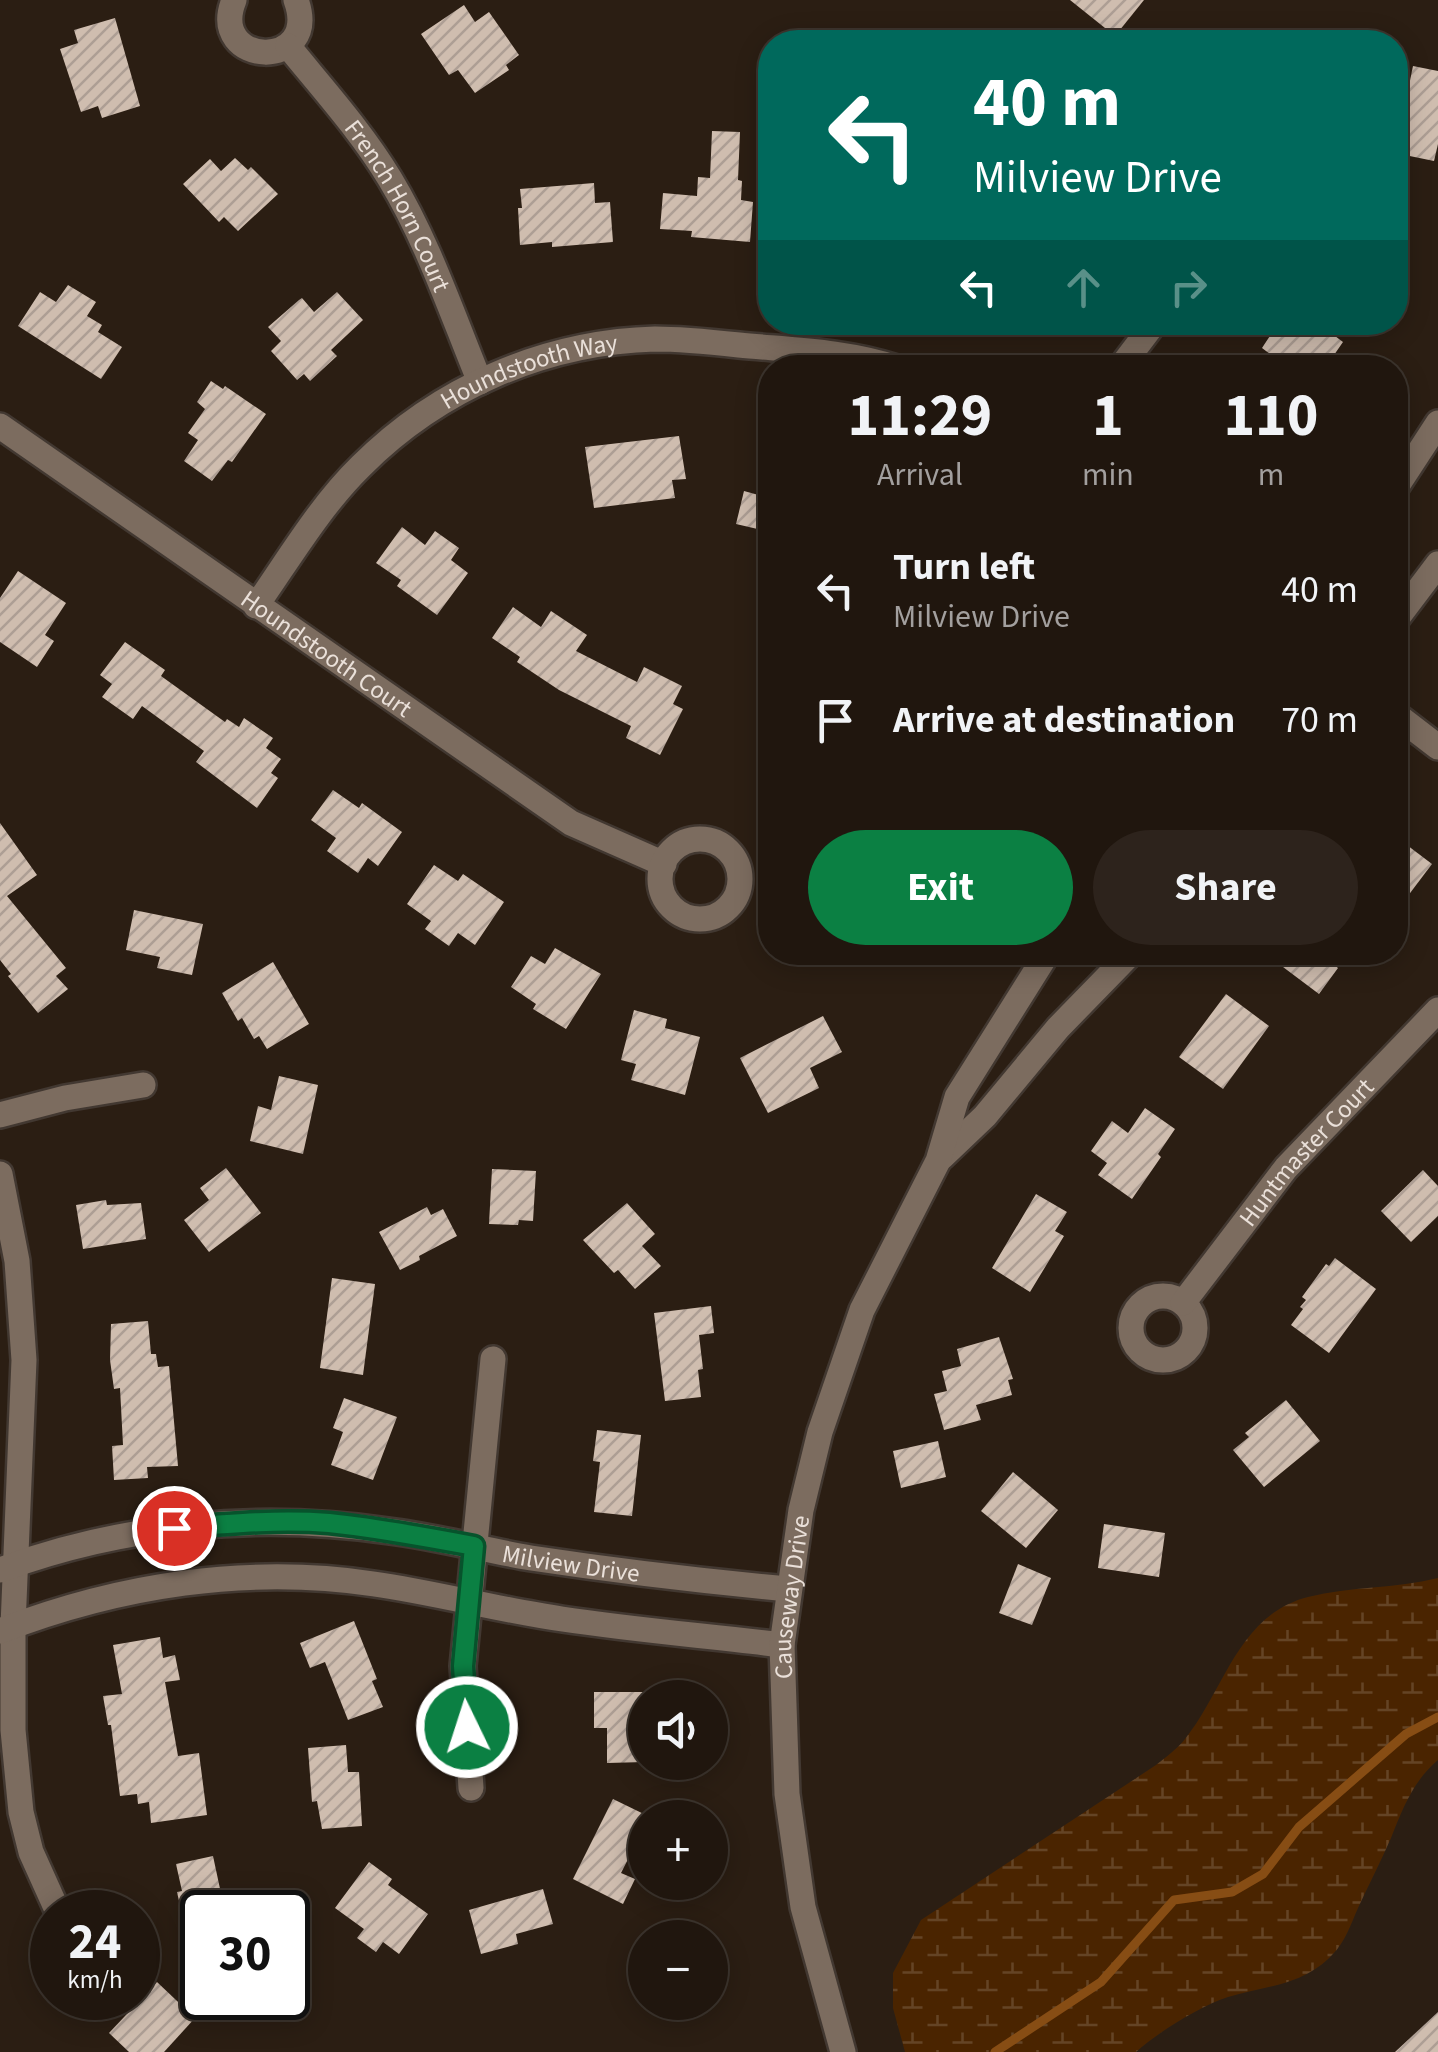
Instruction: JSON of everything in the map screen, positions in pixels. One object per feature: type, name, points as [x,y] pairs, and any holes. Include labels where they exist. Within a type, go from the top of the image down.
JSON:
[{"type":"street","points":[[234,0],[229,23],[241,45],[264,54],[288,46],[300,24],[296,0]]},
{"type":"street","name":"French Horn Court","points":[[288,46],[352,123],[390,178],[424,246],[480,382]]},
{"type":"street","points":[[1130,355],[1145,335]]},
{"type":"street","name":"Houndstooth Way","points":[[256,606],[304,536],[359,467],[441,401],[524,362],[576,348],[654,339],[844,355]]},
{"type":"street","points":[[1408,469],[1438,422]]},
{"type":"street","name":"Houndstooth Court","points":[[0,426],[571,823],[664,864]]},
{"type":"street","points":[[1408,604],[1438,564]]},
{"type":"street","points":[[1408,724],[1438,747]]},
{"type":"street","name":"Causeway Drive","points":[[844,2052],[803,1906],[791,1837],[782,1645],[801,1510],[844,1356],[886,1259],[938,1161],[956,1097],[1040,965]]},
{"type":"street","name":"Causeway Drive","points":[[938,1161],[985,1116],[1058,1028],[1119,965]]},
{"type":"street","name":"Huntmaster Court","points":[[1183,1303],[1286,1168],[1438,1010]]},
{"type":"street","points":[[0,1115],[65,1098],[142,1085]]},
{"type":"street","points":[[0,1174],[18,1261],[24,1360],[6,1629],[20,1812],[31,1852],[48,1890]]},
{"type":"street","points":[[471,1788],[463,1666],[493,1359]]},
{"type":"street","name":"Milview Drive","points":[[8,1567],[62,1547],[174,1528],[252,1522],[325,1523],[660,1576],[788,1589]]},
{"type":"street","points":[[6,1629],[71,1605],[143,1588],[254,1577],[314,1578],[375,1584],[561,1619],[782,1645]]},
{"type":"green space","points":[[1438,1578],[1438,1760],[1410,1796],[1347,1933],[1321,1965],[1297,1979],[1205,2007],[1136,2052],[905,2052],[893,2008],[893,1973],[921,1920],[1171,1753],[1199,1719],[1249,1637],[1284,1606],[1324,1593]]},
{"type":"building","points":[[1070,0],[1144,0],[1120,30],[1108,30]]},
{"type":"building","points":[[464,5],[475,22],[489,12],[519,55],[506,65],[509,70],[475,93],[458,70],[449,75],[421,34]]},
{"type":"building","points":[[115,18],[140,106],[102,118],[98,106],[81,112],[60,49],[78,43],[74,30]]},
{"type":"building","points":[[1413,66],[1438,71],[1438,144],[1434,161],[1408,156],[1408,90]]},
{"type":"building","points":[[712,131],[740,132],[741,200],[753,202],[750,242],[691,237],[692,231],[660,229],[663,193],[697,196],[698,177],[710,178]]},
{"type":"building","points":[[235,158],[248,170],[251,167],[278,194],[238,231],[224,217],[219,222],[183,184],[210,159],[221,171]]},
{"type":"building","points":[[594,183],[595,203],[610,202],[613,242],[552,247],[552,242],[520,245],[520,189]]},
{"type":"building","points":[[68,285],[96,302],[87,316],[102,325],[98,332],[122,347],[101,379],[18,326],[40,292],[56,302]]},
{"type":"building","points":[[337,292],[363,320],[331,350],[337,356],[310,381],[304,374],[297,380],[271,351],[281,341],[268,327],[302,298],[314,312]]},
{"type":"building","points":[[1270,335],[1336,335],[1343,342],[1334,355],[1271,355],[1262,348]]},
{"type":"building","points":[[211,381],[266,414],[232,462],[228,460],[212,481],[184,461],[198,440],[188,433],[205,409],[197,402]]},
{"type":"building","points":[[679,436],[686,479],[672,480],[675,498],[594,508],[585,447]]},
{"type":"building","points":[[744,491],[758,495],[758,529],[736,524]]},
{"type":"building","points":[[402,527],[425,545],[435,531],[459,548],[451,560],[468,573],[437,615],[397,586],[401,580],[376,563]]},
{"type":"building","points":[[18,571],[66,603],[45,635],[54,641],[37,667],[0,642],[0,598]]},
{"type":"building","points":[[513,607],[541,627],[551,611],[587,635],[576,651],[637,682],[644,667],[682,686],[673,704],[683,709],[660,755],[626,738],[631,726],[559,690],[517,662],[520,657],[492,638]]},
{"type":"building","points":[[125,642],[165,670],[161,676],[225,722],[227,719],[239,727],[244,718],[273,738],[266,748],[281,759],[271,773],[278,778],[257,808],[196,762],[204,751],[142,706],[133,719],[102,697],[112,684],[100,675]]},
{"type":"building","points":[[333,790],[359,808],[362,803],[402,832],[378,866],[368,858],[358,873],[327,851],[336,838],[311,820]]},
{"type":"building","points":[[0,823],[37,875],[7,896],[66,968],[56,976],[68,989],[38,1013],[0,960]]},
{"type":"building","points":[[1408,846],[1432,864],[1408,896]]},
{"type":"building","points":[[434,865],[458,881],[463,874],[504,902],[475,945],[458,933],[449,946],[425,929],[431,921],[407,904]]},
{"type":"building","points":[[134,910],[203,924],[192,975],[157,968],[160,957],[126,950]]},
{"type":"building","points":[[555,948],[601,974],[566,1029],[533,1009],[536,1004],[511,987],[531,956],[545,964]]},
{"type":"building","points":[[273,962],[309,1024],[267,1049],[259,1036],[254,1039],[242,1018],[238,1021],[222,993]]},
{"type":"building","points":[[1280,965],[1334,965],[1338,968],[1319,994]]},
{"type":"building","points":[[1226,994],[1269,1026],[1223,1089],[1179,1057]]},
{"type":"building","points":[[634,1010],[667,1019],[665,1028],[700,1037],[685,1095],[631,1080],[636,1064],[621,1060]]},
{"type":"building","points":[[823,1016],[842,1052],[810,1068],[819,1088],[768,1113],[740,1058]]},
{"type":"building","points":[[279,1076],[318,1085],[303,1154],[250,1141],[258,1106],[271,1110]]},
{"type":"building","points":[[1145,1108],[1175,1129],[1132,1199],[1098,1175],[1107,1163],[1091,1151],[1112,1121],[1128,1133]]},
{"type":"building","points":[[226,1168],[261,1213],[209,1252],[184,1220],[209,1200],[200,1188]]},
{"type":"building","points":[[492,1169],[536,1171],[533,1221],[489,1224]]},
{"type":"building","points":[[1423,1170],[1438,1186],[1438,1216],[1411,1242],[1381,1211]]},
{"type":"building","points":[[1036,1194],[1067,1212],[1055,1231],[1064,1236],[1030,1292],[992,1268]]},
{"type":"building","points":[[106,1200],[107,1205],[141,1203],[146,1239],[83,1249],[76,1205]]},
{"type":"building","points":[[627,1203],[655,1234],[642,1246],[661,1266],[635,1289],[583,1240]]},
{"type":"building","points":[[427,1207],[431,1215],[443,1209],[457,1236],[400,1270],[379,1232]]},
{"type":"building","points":[[1335,1258],[1376,1289],[1329,1353],[1291,1325],[1303,1309],[1300,1307],[1306,1300],[1302,1297]]},
{"type":"building","points":[[332,1278],[375,1284],[363,1375],[320,1368]]},
{"type":"building","points":[[711,1306],[714,1333],[699,1335],[701,1397],[665,1401],[654,1313]]},
{"type":"building","points":[[148,1321],[151,1354],[156,1354],[158,1367],[169,1366],[178,1466],[147,1467],[148,1478],[114,1480],[112,1446],[123,1445],[120,1388],[114,1389],[110,1360],[111,1324]]},
{"type":"building","points":[[999,1337],[1013,1379],[1008,1380],[1012,1395],[976,1405],[981,1420],[944,1430],[934,1394],[947,1391],[942,1371],[961,1366],[957,1349]]},
{"type":"building","points":[[344,1398],[397,1417],[373,1480],[331,1465],[343,1432],[333,1428]]},
{"type":"building","points":[[1286,1400],[1320,1441],[1264,1487],[1233,1450],[1249,1437],[1245,1433]]},
{"type":"building","points":[[597,1430],[641,1435],[632,1516],[594,1512],[600,1462],[593,1461]]},
{"type":"building","points":[[938,1441],[946,1477],[901,1488],[893,1451]]},
{"type":"building","points":[[1013,1472],[1058,1510],[1026,1548],[981,1511]]},
{"type":"building","points":[[1104,1524],[1165,1533],[1159,1577],[1098,1568]]},
{"type":"building","points":[[1018,1564],[1051,1578],[1032,1625],[999,1613]]},
{"type":"building","points":[[354,1621],[377,1679],[372,1681],[383,1707],[348,1720],[325,1662],[310,1668],[300,1643]]},
{"type":"building","points":[[160,1637],[163,1658],[175,1655],[180,1680],[165,1682],[178,1756],[199,1753],[207,1815],[151,1823],[149,1802],[138,1804],[137,1794],[120,1796],[111,1725],[103,1696],[122,1694],[113,1645]]},
{"type":"building","points":[[594,1692],[628,1692],[628,1762],[607,1763],[607,1728],[594,1728]]},
{"type":"building","points":[[346,1745],[348,1772],[359,1772],[362,1826],[322,1829],[317,1801],[312,1802],[308,1748]]},
{"type":"building","points":[[613,1799],[628,1806],[628,1859],[621,1873],[628,1876],[628,1894],[623,1904],[573,1879]]},
{"type":"building","points":[[213,1856],[220,1890],[182,1890],[176,1864]]},
{"type":"building","points":[[369,1862],[392,1879],[388,1885],[428,1914],[399,1954],[383,1942],[376,1952],[357,1938],[364,1929],[335,1908]]},
{"type":"building","points":[[543,1889],[553,1924],[516,1934],[518,1944],[481,1954],[469,1910]]},
{"type":"building","points":[[160,1985],[180,2004],[180,2020],[193,2020],[164,2052],[129,2052],[109,2033],[121,2020],[160,2020]]},
{"type":"building","points":[[1438,2012],[1438,2052],[1395,2052]]},
{"type":"waterway","points":[[995,2052],[1101,1982],[1174,1900],[1232,1892],[1263,1874],[1299,1827],[1406,1734],[1438,1717]]},
{"type":"route","points":[[174,1528],[252,1522],[325,1523],[474,1546],[463,1666],[467,1727]]}]
